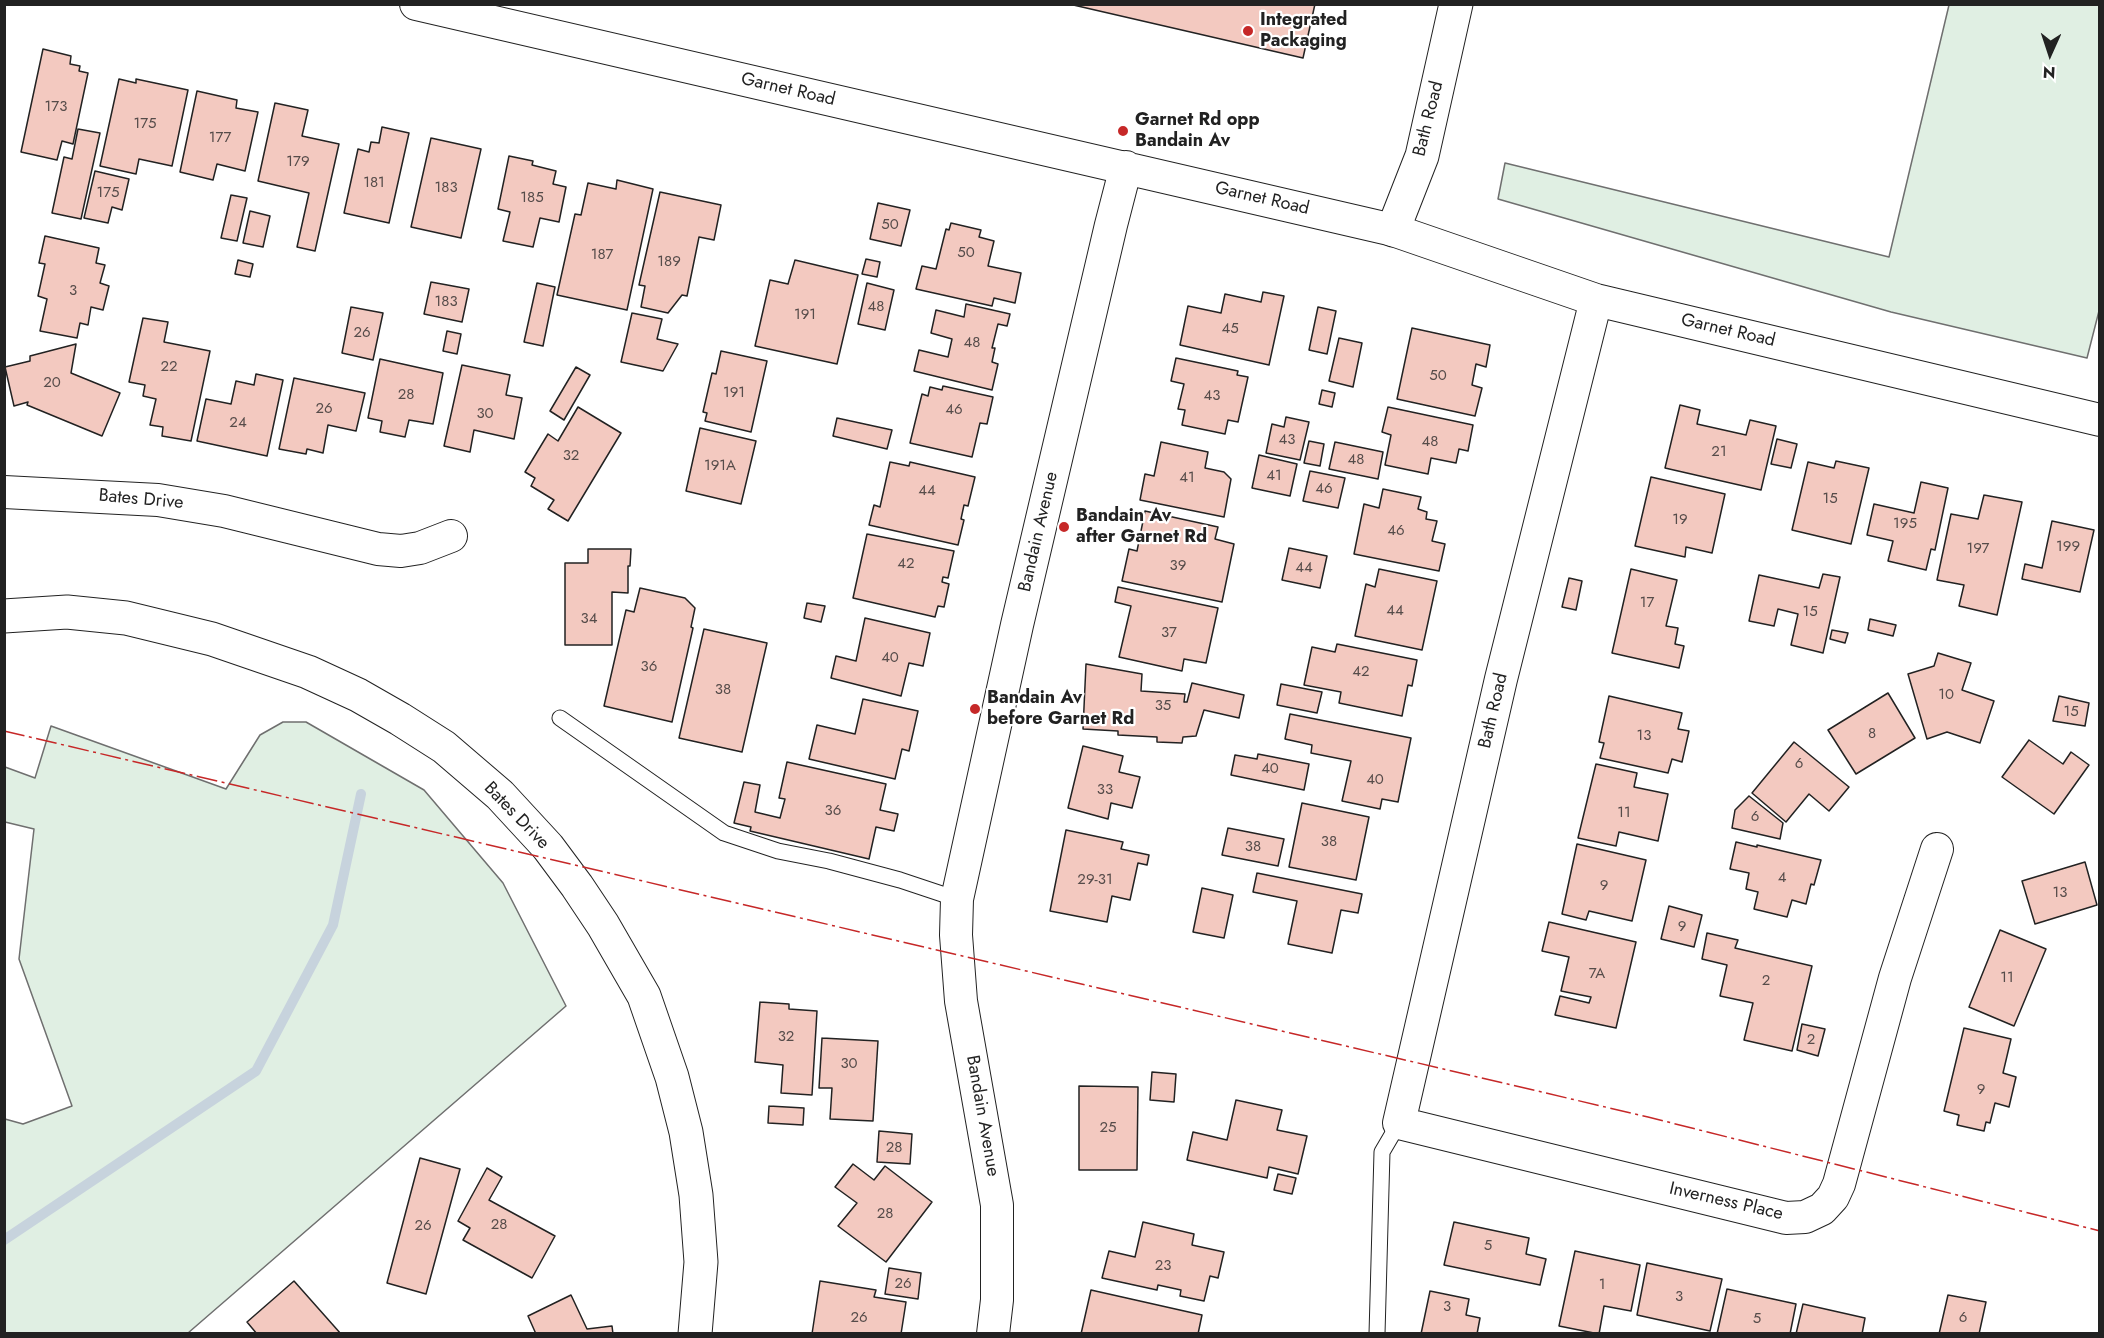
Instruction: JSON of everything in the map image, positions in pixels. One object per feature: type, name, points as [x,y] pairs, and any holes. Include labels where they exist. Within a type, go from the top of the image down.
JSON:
[{"type":"main road","name":"Bath Road","points":[[1393,230],[1422,156],[1456,4]]},
{"type":"main road","name":"Bates Drive","points":[[4,616],[67,612],[126,618],[212,639],[308,672],[358,695],[444,747],[500,795],[548,847],[577,886],[603,925],[644,996],[672,1077],[686,1132],[696,1196],[701,1262],[695,1334]]},
{"type":"street","name":"Garnet Road","points":[[416,4],[1393,230],[1596,300],[2100,420]]},
{"type":"street","name":"Bandain Avenue","points":[[993,1334],[997,1300],[997,1205],[961,1001],[956,935],[957,899],[1025,591],[1126,167]]},
{"type":"street","name":"Bath Road","points":[[1399,1124],[1501,679],[1596,300]]},
{"type":"street","name":"Bates Drive","points":[[4,492],[169,501],[224,511],[378,549],[420,548],[451,536]]},
{"type":"street","name":"Inverness Place","points":[[1399,1124],[1786,1218],[1805,1216],[1822,1209],[1833,1197],[1839,1184],[1895,978],[1937,849]]},
{"type":"lane","points":[[560,718],[723,833],[778,851],[900,880],[957,899]]},
{"type":"lane","points":[[1377,1334],[1382,1152],[1399,1124]]},
{"type":"green space","points":[[1949,5],[2099,5],[2100,307],[2087,358],[1891,312],[1498,199],[1505,163],[1889,257]]},
{"type":"green space","points":[[283,722],[306,722],[424,790],[503,883],[566,1006],[188,1333],[5,1333],[5,1119],[23,1124],[72,1106],[19,959],[34,829],[5,822],[5,767],[35,778],[51,726],[226,789],[260,735]]},
{"type":"building","name":"Integrated Packaging","points":[[1069,4],[1315,4],[1303,58]]},
{"type":"building","points":[[43,49],[71,56],[70,64],[80,66],[79,71],[88,73],[73,144],[62,141],[57,160],[21,152]]},
{"type":"building","points":[[119,79],[136,83],[136,79],[188,90],[172,166],[139,159],[136,174],[100,166]]},
{"type":"building","points":[[197,91],[237,100],[236,108],[258,112],[245,171],[217,164],[213,180],[180,172]]},
{"type":"building","points":[[275,103],[308,110],[302,136],[339,144],[315,251],[297,247],[309,193],[258,181]]},
{"type":"building","points":[[382,127],[409,133],[389,223],[344,213],[358,149],[369,152],[371,142],[379,143]]},
{"type":"building","points":[[78,129],[100,133],[81,219],[52,213],[64,157],[72,159]]},
{"type":"building","points":[[431,138],[481,149],[461,238],[411,227]]},
{"type":"building","points":[[509,156],[533,161],[532,165],[556,171],[553,184],[566,187],[559,222],[540,218],[533,247],[503,241],[510,212],[498,209]]},
{"type":"building","points":[[95,171],[129,179],[122,210],[112,207],[108,223],[84,218]]},
{"type":"building","points":[[617,180],[653,189],[627,310],[557,295],[575,214],[581,215],[588,183],[616,189]]},
{"type":"building","points":[[660,192],[721,205],[714,240],[699,237],[687,296],[682,295],[668,313],[641,307],[645,286],[639,285]]},
{"type":"building","points":[[231,195],[247,198],[237,241],[221,238]]},
{"type":"building","points":[[878,203],[910,210],[901,246],[870,239]]},
{"type":"building","points":[[250,211],[270,216],[263,247],[243,243]]},
{"type":"building","points":[[951,223],[981,230],[979,237],[994,241],[988,266],[1021,273],[1015,303],[994,298],[992,306],[916,289],[922,266],[936,269],[946,229],[949,230]]},
{"type":"building","points":[[45,236],[99,248],[96,263],[105,265],[100,283],[109,286],[103,310],[91,307],[88,325],[80,323],[77,338],[40,331],[47,299],[38,296],[45,264],[39,263]]},
{"type":"building","points":[[866,259],[880,262],[877,277],[862,274]]},
{"type":"building","points":[[238,260],[253,264],[250,277],[235,274]]},
{"type":"building","points":[[795,260],[858,275],[837,364],[755,346],[770,280],[788,284]]},
{"type":"building","points":[[431,282],[469,289],[462,322],[424,314]]},
{"type":"building","points":[[537,283],[555,287],[543,346],[524,342]]},
{"type":"building","points":[[867,283],[894,290],[885,330],[858,324]]},
{"type":"building","points":[[1263,292],[1284,296],[1269,365],[1180,345],[1188,306],[1221,313],[1225,294],[1261,302]]},
{"type":"building","points":[[966,304],[1010,314],[1007,326],[998,324],[992,348],[995,348],[992,362],[998,364],[992,390],[914,371],[919,350],[948,357],[952,339],[931,333],[936,310],[964,317]]},
{"type":"building","points":[[351,307],[383,313],[373,360],[342,353]]},
{"type":"building","points":[[1318,307],[1336,311],[1327,354],[1309,350]]},
{"type":"building","points":[[632,313],[662,319],[657,339],[678,344],[663,371],[621,362]]},
{"type":"building","points":[[143,318],[168,322],[164,342],[210,351],[191,441],[162,436],[163,427],[150,425],[156,399],[143,396],[145,385],[129,382]]},
{"type":"building","points":[[1412,328],[1490,345],[1486,367],[1476,364],[1472,385],[1482,388],[1475,416],[1397,399]]},
{"type":"building","points":[[447,331],[461,334],[457,354],[443,351]]},
{"type":"building","points":[[1339,338],[1362,343],[1353,387],[1329,381]]},
{"type":"building","points":[[76,344],[71,373],[120,393],[102,436],[27,405],[28,402],[14,406],[5,367],[30,361],[30,356]]},
{"type":"building","points":[[721,351],[767,361],[751,432],[705,421],[707,413],[703,412],[712,373],[716,374]]},
{"type":"building","points":[[1176,358],[1238,371],[1237,375],[1248,377],[1238,422],[1228,420],[1225,434],[1182,425],[1185,410],[1178,409],[1184,384],[1171,381]]},
{"type":"building","points":[[380,359],[443,373],[433,424],[409,420],[405,437],[380,432],[382,421],[368,418]]},
{"type":"building","points":[[462,365],[510,375],[506,395],[522,398],[514,439],[474,430],[470,452],[444,446]]},
{"type":"building","points":[[576,367],[590,375],[564,420],[550,411]]},
{"type":"building","points":[[256,374],[283,380],[267,456],[197,441],[206,399],[231,404],[236,381],[254,385]]},
{"type":"building","points":[[294,378],[365,393],[356,431],[328,425],[323,453],[307,449],[306,454],[279,449]]},
{"type":"building","points":[[943,386],[993,397],[987,424],[980,423],[972,457],[910,443],[922,394],[928,396],[930,387],[942,390]]},
{"type":"building","points":[[1322,390],[1335,393],[1332,407],[1319,404]]},
{"type":"building","points":[[1680,405],[1700,410],[1697,424],[1746,435],[1750,420],[1776,426],[1761,490],[1665,468]]},
{"type":"building","points":[[578,407],[621,433],[568,521],[548,509],[554,500],[531,486],[535,478],[525,472],[548,434],[558,441]]},
{"type":"building","points":[[1388,407],[1473,425],[1468,451],[1459,449],[1456,463],[1431,458],[1428,474],[1385,465],[1391,435],[1382,432]]},
{"type":"building","points":[[1286,417],[1309,422],[1300,460],[1266,453],[1272,424],[1284,427]]},
{"type":"building","points":[[837,418],[892,430],[887,449],[833,436]]},
{"type":"building","points":[[700,428],[756,441],[741,504],[686,491]]},
{"type":"building","points":[[1777,439],[1797,444],[1791,468],[1771,464]]},
{"type":"building","points":[[1309,441],[1324,444],[1320,466],[1304,463]]},
{"type":"building","points":[[1161,442],[1208,452],[1205,468],[1224,472],[1231,479],[1224,517],[1140,500],[1145,474],[1154,476]]},
{"type":"building","points":[[1335,442],[1383,452],[1378,479],[1329,469]]},
{"type":"building","points":[[1259,455],[1297,464],[1290,496],[1252,488]]},
{"type":"building","points":[[1836,461],[1869,468],[1851,544],[1792,530],[1808,462],[1834,468]]},
{"type":"building","points":[[890,462],[909,466],[910,462],[975,477],[968,506],[964,505],[961,519],[964,520],[958,545],[869,525],[874,505],[880,507]]},
{"type":"building","points":[[1310,471],[1345,478],[1338,508],[1303,501]]},
{"type":"building","points":[[1651,477],[1725,494],[1712,553],[1686,547],[1685,557],[1635,546]]},
{"type":"building","points":[[1921,482],[1948,488],[1935,550],[1931,549],[1926,570],[1888,561],[1893,541],[1867,535],[1874,504],[1914,513]]},
{"type":"building","points":[[1383,489],[1421,497],[1418,509],[1427,512],[1426,519],[1437,521],[1432,541],[1445,544],[1439,571],[1354,554],[1364,504],[1379,508]]},
{"type":"building","points":[[1984,495],[2022,502],[1997,615],[1959,606],[1964,585],[1937,580],[1951,514],[1978,519]]},
{"type":"building","points":[[1145,511],[1218,527],[1215,539],[1234,544],[1222,602],[1122,581],[1129,549],[1137,551]]},
{"type":"building","points":[[2052,521],[2094,530],[2080,592],[2022,579],[2025,564],[2042,568]]},
{"type":"building","points":[[867,534],[954,551],[948,578],[943,577],[942,582],[949,584],[944,607],[938,606],[935,617],[853,598]]},
{"type":"building","points":[[1289,548],[1327,556],[1320,588],[1282,580]]},
{"type":"building","points":[[588,549],[631,549],[630,566],[628,566],[628,593],[612,592],[612,645],[565,645],[565,563],[588,563]]},
{"type":"building","points":[[1379,569],[1437,581],[1422,650],[1355,636],[1366,584],[1375,587]]},
{"type":"building","points":[[1631,569],[1677,580],[1666,626],[1678,628],[1675,644],[1684,646],[1679,668],[1612,653]]},
{"type":"building","points":[[1823,574],[1840,577],[1823,653],[1791,645],[1798,614],[1778,609],[1774,626],[1749,621],[1759,575],[1819,588]]},
{"type":"building","points":[[1569,578],[1582,581],[1576,610],[1562,607]]},
{"type":"building","points":[[1118,587],[1218,608],[1206,663],[1184,659],[1182,671],[1119,657],[1131,606],[1115,602]]},
{"type":"building","points":[[640,588],[685,598],[695,608],[691,627],[693,628],[672,722],[604,706],[626,610],[634,612]]},
{"type":"building","points":[[807,603],[825,606],[821,622],[804,618]]},
{"type":"building","points":[[865,618],[930,633],[923,666],[909,663],[901,696],[831,678],[836,656],[856,661]]},
{"type":"building","points":[[1870,619],[1896,625],[1893,636],[1868,630]]},
{"type":"building","points":[[704,629],[767,643],[742,752],[679,738]]},
{"type":"building","points":[[1832,630],[1848,633],[1845,643],[1830,639]]},
{"type":"building","points":[[1337,644],[1417,660],[1412,686],[1408,685],[1402,716],[1339,703],[1341,692],[1304,685],[1312,647],[1335,652]]},
{"type":"building","points":[[1938,653],[1971,663],[1962,690],[1994,701],[1980,743],[1947,732],[1927,739],[1908,674],[1934,666]]},
{"type":"building","points":[[1086,664],[1142,674],[1141,691],[1185,694],[1184,702],[1187,702],[1192,683],[1244,695],[1239,718],[1204,710],[1196,736],[1183,737],[1182,743],[1157,742],[1157,737],[1118,735],[1118,731],[1083,729]]},
{"type":"building","points":[[1281,684],[1322,692],[1317,713],[1277,705]]},
{"type":"building","points":[[1888,693],[1915,738],[1856,774],[1828,730]]},
{"type":"building","points":[[1609,696],[1682,713],[1678,729],[1689,731],[1682,762],[1672,759],[1668,773],[1600,758],[1604,743],[1599,742]]},
{"type":"building","points":[[2059,696],[2089,703],[2085,726],[2053,721]]},
{"type":"building","points":[[863,699],[918,711],[909,751],[902,749],[895,779],[809,759],[817,725],[855,734]]},
{"type":"building","points":[[1290,714],[1411,738],[1398,802],[1382,799],[1380,809],[1342,801],[1351,761],[1311,753],[1312,745],[1285,739]]},
{"type":"building","points":[[2029,740],[2063,764],[2071,752],[2089,765],[2054,814],[2002,777]]},
{"type":"building","points":[[1794,742],[1849,787],[1829,811],[1809,794],[1786,822],[1752,793]]},
{"type":"building","points":[[1083,746],[1123,756],[1119,772],[1140,777],[1132,808],[1111,803],[1108,819],[1068,808]]},
{"type":"building","points":[[1258,754],[1309,764],[1304,790],[1231,775],[1235,755],[1257,759]]},
{"type":"building","points":[[787,762],[886,784],[880,810],[898,814],[894,831],[876,827],[869,859],[750,831],[751,827],[734,823],[744,782],[760,785],[755,812],[780,818],[785,799],[779,798]]},
{"type":"building","points":[[1596,764],[1637,773],[1634,787],[1668,794],[1658,841],[1619,832],[1616,846],[1578,838]]},
{"type":"building","points":[[1749,796],[1783,823],[1780,839],[1732,828],[1735,810]]},
{"type":"building","points":[[1302,803],[1369,817],[1356,880],[1289,867]]},
{"type":"building","points":[[1228,828],[1284,839],[1278,866],[1222,855]]},
{"type":"building","points":[[1066,830],[1123,842],[1121,849],[1149,855],[1147,865],[1138,863],[1130,900],[1112,896],[1107,922],[1050,911]]},
{"type":"building","points":[[1736,842],[1821,860],[1806,904],[1792,900],[1787,917],[1754,909],[1758,892],[1746,889],[1749,873],[1730,869]]},
{"type":"building","points":[[1577,844],[1646,860],[1632,921],[1589,911],[1586,920],[1562,914]]},
{"type":"building","points":[[2085,862],[2097,905],[2035,924],[2022,881]]},
{"type":"building","points":[[1257,873],[1362,894],[1358,913],[1341,910],[1332,953],[1288,944],[1297,901],[1253,892]]},
{"type":"building","points":[[1202,888],[1233,895],[1224,938],[1193,932]]},
{"type":"building","points":[[1669,906],[1702,915],[1694,947],[1661,939]]},
{"type":"building","points":[[1549,922],[1636,942],[1616,1028],[1555,1015],[1560,996],[1589,1003],[1591,997],[1561,991],[1569,957],[1542,951]]},
{"type":"building","points":[[2000,930],[2046,949],[2014,1026],[1969,1007]]},
{"type":"building","points":[[1707,933],[1738,940],[1735,948],[1812,966],[1792,1051],[1744,1040],[1753,1003],[1720,996],[1727,965],[1702,959]]},
{"type":"building","points":[[760,1002],[789,1004],[789,1009],[817,1011],[812,1095],[781,1093],[783,1065],[755,1062]]},
{"type":"building","points":[[1802,1024],[1825,1029],[1818,1056],[1797,1050]]},
{"type":"building","points":[[1964,1028],[2011,1039],[2003,1073],[2016,1077],[2009,1107],[1995,1103],[1990,1123],[1986,1122],[1984,1131],[1957,1125],[1959,1115],[1944,1111]]},
{"type":"building","points":[[822,1038],[878,1041],[873,1121],[830,1119],[832,1088],[819,1088]]},
{"type":"building","points":[[1152,1072],[1176,1074],[1174,1102],[1150,1100]]},
{"type":"building","points":[[1079,1086],[1138,1087],[1137,1170],[1079,1170]]},
{"type":"building","points":[[1236,1100],[1282,1110],[1277,1130],[1307,1136],[1298,1174],[1269,1167],[1267,1178],[1187,1160],[1193,1132],[1227,1140]]},
{"type":"building","points":[[769,1106],[804,1108],[803,1125],[768,1123]]},
{"type":"building","points":[[879,1131],[912,1134],[910,1164],[877,1162]]},
{"type":"building","points":[[420,1158],[460,1169],[426,1294],[387,1283]]},
{"type":"building","points":[[853,1164],[874,1180],[885,1166],[932,1202],[886,1262],[838,1226],[857,1203],[835,1187]]},
{"type":"building","points":[[487,1168],[502,1177],[489,1200],[555,1236],[532,1278],[463,1240],[470,1228],[458,1221]]},
{"type":"building","points":[[1278,1174],[1296,1178],[1292,1194],[1274,1190]]},
{"type":"building","points":[[1143,1222],[1194,1234],[1192,1245],[1224,1252],[1218,1278],[1210,1276],[1204,1301],[1180,1296],[1181,1290],[1158,1285],[1157,1290],[1102,1278],[1109,1251],[1135,1257]]},
{"type":"building","points":[[1454,1222],[1529,1238],[1526,1254],[1546,1259],[1540,1285],[1444,1265]]},
{"type":"building","points":[[1575,1251],[1640,1265],[1631,1311],[1604,1306],[1599,1334],[1559,1326]]},
{"type":"building","points":[[1647,1263],[1722,1279],[1710,1331],[1637,1315]]},
{"type":"building","points":[[889,1268],[921,1273],[918,1299],[885,1294]]},
{"type":"building","points":[[294,1281],[341,1334],[257,1334],[247,1322]]},
{"type":"building","points":[[820,1281],[876,1290],[874,1297],[906,1302],[901,1334],[812,1334]]},
{"type":"building","points":[[1727,1289],[1796,1304],[1790,1334],[1717,1334]]},
{"type":"building","points":[[1091,1290],[1202,1315],[1198,1334],[1081,1334]]},
{"type":"building","points":[[1430,1291],[1469,1299],[1466,1315],[1480,1318],[1477,1334],[1421,1334]]},
{"type":"building","points":[[571,1295],[587,1329],[612,1326],[613,1334],[536,1334],[528,1316]]},
{"type":"building","points":[[1948,1295],[1986,1302],[1979,1334],[1939,1334]]},
{"type":"building","points":[[1803,1304],[1865,1318],[1862,1334],[1796,1334]]},
{"type":"waterway","points":[[4,1240],[256,1071],[333,925],[361,794]]},
{"type":"power","points":[[4,731],[1648,1117],[2100,1231]]},
{"type":"place","name":"Integrated Packaging","points":[[1248,31]]},
{"type":"place","name":"Garnet Rd opp Bandain Av","points":[[1123,131]]},
{"type":"place","name":"Bandain Av after Garnet Rd","points":[[1064,527]]},
{"type":"place","name":"Bandain Av before Garnet Rd","points":[[975,709]]}]
